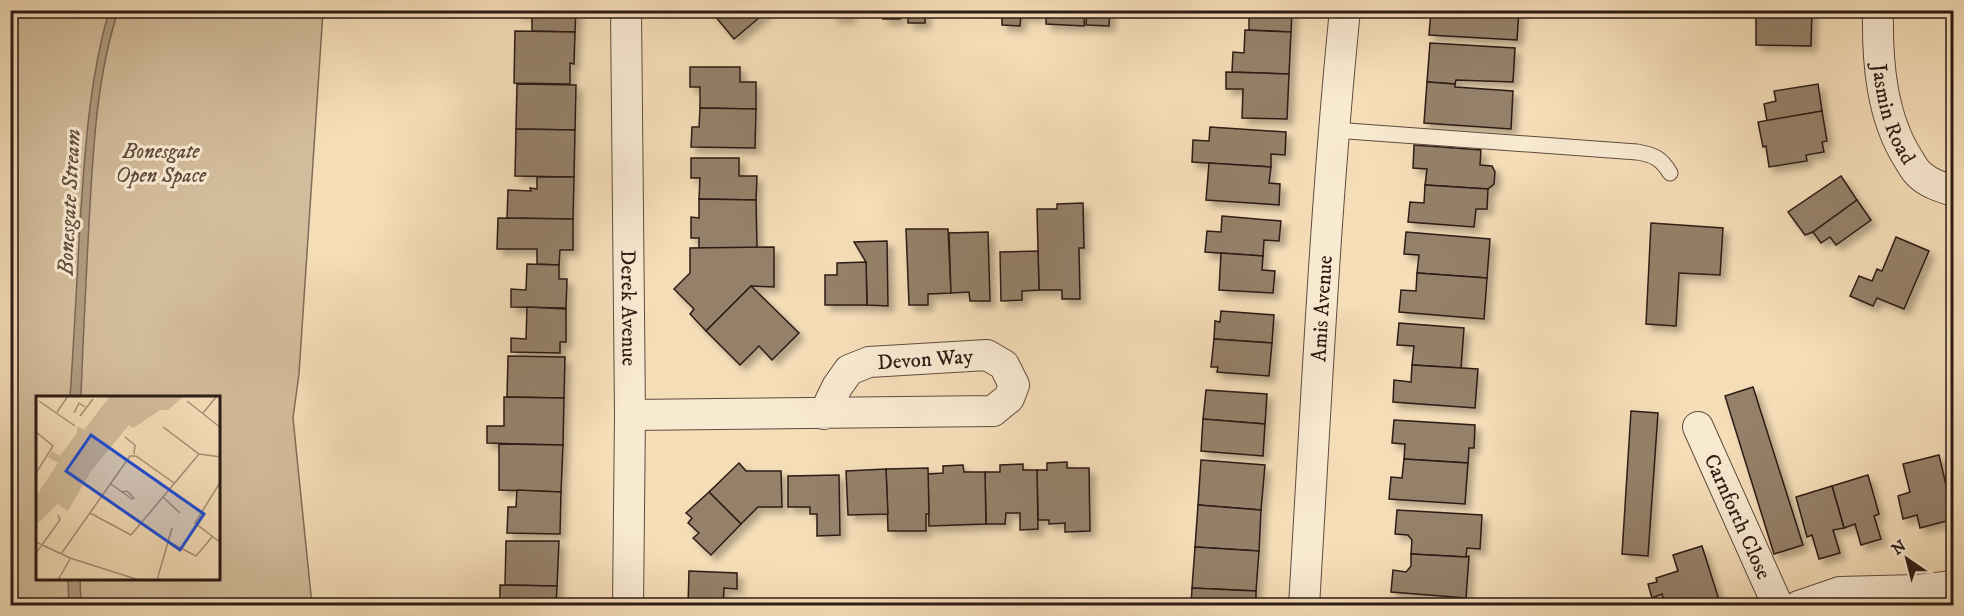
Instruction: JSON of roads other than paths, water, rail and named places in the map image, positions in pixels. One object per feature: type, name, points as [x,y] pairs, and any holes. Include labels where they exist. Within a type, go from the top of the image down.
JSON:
[{"type":"street","name":"Derek Avenue","points":[[626,10],[630,415],[628,606]]},
{"type":"street","name":"Amis Avenue","points":[[1304,606],[1334,130],[1345,10]]},
{"type":"street","name":"Jasmin Road","points":[[1878,10],[1877,50],[1887,110],[1901,147],[1918,174],[1934,186],[1953,191]]},
{"type":"street","name":"Devon Way","points":[[630,415],[824,414],[993,411],[1009,398],[1014,385],[1004,365],[987,355],[869,362],[849,370],[837,387],[824,414]]},
{"type":"street","name":"Carnforth Close","points":[[1698,427],[1778,606]]},
{"type":"street","points":[[1799,606],[1840,592],[1917,590],[1953,586]]},
{"type":"lane","points":[[1334,130],[1653,154],[1670,173]]},
{"type":"park label","name":"Bonesgate Open Space","points":[[161,163]]},
{"type":"water label","name":"Bonesgate Stream","points":[[68,202]]}]
